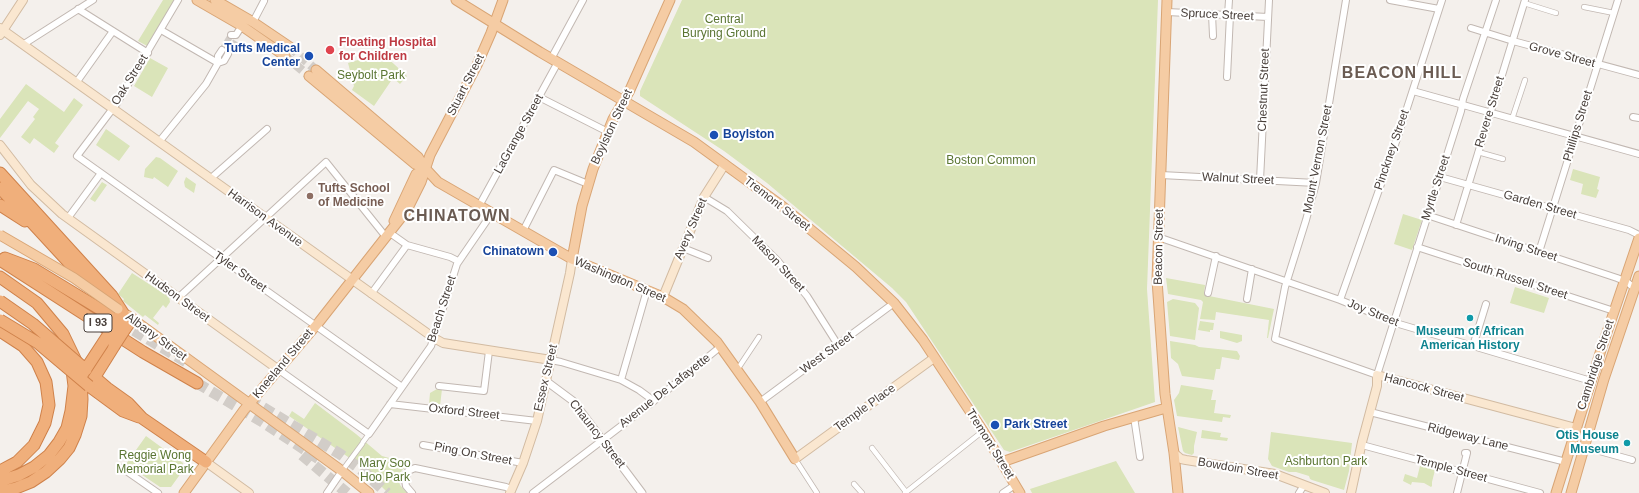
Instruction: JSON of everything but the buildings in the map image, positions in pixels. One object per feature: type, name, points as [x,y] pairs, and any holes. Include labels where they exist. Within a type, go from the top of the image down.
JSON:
[{"type":"highway","points":[[0,173],[112,296],[120,316],[87,378]]},
{"type":"highway","points":[[0,188],[120,316]]},
{"type":"highway","points":[[0,205],[39,229]]},
{"type":"highway","points":[[0,256],[34,268],[120,316]]},
{"type":"highway","name":"I 93","points":[[0,260],[144,352],[197,383]]},
{"type":"highway","points":[[0,277],[28,296],[46,313],[67,340],[77,363],[82,393],[80,421],[71,443],[63,455],[41,476],[26,484],[0,492]]},
{"type":"highway","points":[[0,301],[33,324],[87,378],[123,411],[142,418],[206,462]]},
{"type":"highway","points":[[0,481],[25,473],[40,463],[56,446],[69,422],[73,399],[73,374],[69,356],[62,339],[46,313]]},
{"type":"highway","points":[[0,320],[38,343],[87,378]]},
{"type":"highway","points":[[0,331],[23,346],[37,362],[47,387],[49,405],[46,423],[34,445],[17,462],[0,471]]},
{"type":"main road","points":[[1,31],[23,0]]},
{"type":"main road","points":[[197,0],[247,22],[285,56]]},
{"type":"main road","points":[[215,0],[247,22],[290,47]]},
{"type":"main road","name":"Tremont Street","points":[[456,0],[495,23],[505,31],[694,142],[782,206],[845,258],[894,303],[908,320],[982,431],[1020,493]]},
{"type":"main road","name":"Stuart Street","points":[[425,168],[430,155],[477,65],[503,0]]},
{"type":"main road","name":"Boylston Street","points":[[572,260],[588,184],[608,132],[624,101],[670,0]]},
{"type":"main road","name":"Beacon Street","points":[[1166,0],[1158,237],[1158,288],[1166,408],[1174,453],[1178,493]]},
{"type":"main road","name":"Harrison Avenue","points":[[1,31],[24,44],[264,218],[434,338],[443,343],[551,360]]},
{"type":"main road","name":"Washington Street","points":[[313,73],[418,157],[425,168],[438,182],[572,260],[663,297],[691,317],[720,347],[737,370],[760,402],[795,459]]},
{"type":"main road","name":"Hudson Street","points":[[0,146],[31,185],[68,218],[280,370]]},
{"type":"main road","name":"Avery Street","points":[[663,297],[704,197],[725,164]]},
{"type":"main road","name":"Kneeland Street","points":[[184,493],[249,404],[280,370],[388,235],[416,174],[425,168]]},
{"type":"main road","name":"Albany Street","points":[[0,235],[79,282],[120,316],[249,404],[342,471],[369,493]]},
{"type":"main road","name":"Cambridge Street","points":[[1556,493],[1639,236]]},
{"type":"main road","name":"Essex Street","points":[[511,491],[523,463],[537,421],[572,260]]},
{"type":"main road","name":"Cambridge Street","points":[[1571,493],[1604,379],[1639,276]]},
{"type":"main road","name":"Temple Place","points":[[795,459],[934,358]]},
{"type":"main road","points":[[1350,491],[1377,386],[1377,375]]},
{"type":"main road","name":"Hancock Street","points":[[1377,375],[1576,428]]},
{"type":"main road","points":[[1002,462],[1104,426],[1166,408]]},
{"type":"main road","name":"Bowdoin Street","points":[[1174,453],[1181,459],[1265,472],[1325,493]]},
{"type":"main road","points":[[206,462],[249,493]]},
{"type":"street","points":[[24,44],[93,0]]},
{"type":"street","name":"Oak Street","points":[[77,156],[112,109],[148,52],[178,0]]},
{"type":"street","name":"LaGrange Street","points":[[479,206],[539,97],[583,0]]},
{"type":"street","points":[[1227,77],[1229,0]]},
{"type":"street","name":"Chestnut Street","points":[[1260,180],[1268,0]]},
{"type":"street","name":"Mount Vernon Street","points":[[1275,339],[1286,282],[1316,183],[1346,0]]},
{"type":"street","points":[[1390,0],[1439,9]]},
{"type":"street","name":"Pinckney Street","points":[[1340,300],[1413,91],[1442,0]]},
{"type":"street","name":"Myrtle Street","points":[[1377,375],[1496,0]]},
{"type":"street","name":"Phillips Street","points":[[1539,252],[1618,0]]},
{"type":"street","points":[[234,36],[264,1]]},
{"type":"street","points":[[1525,2],[1556,13]]},
{"type":"street","name":"Revere Street","points":[[1456,225],[1525,2]]},
{"type":"street","points":[[1584,7],[1614,13]]},
{"type":"street","points":[[78,9],[148,52]]},
{"type":"street","name":"Spruce Street","points":[[1166,12],[1268,17]]},
{"type":"street","points":[[1212,14],[1213,36]]},
{"type":"street","name":"Grove Street","points":[[1471,28],[1513,41],[1639,75]]},
{"type":"street","points":[[161,30],[218,63],[224,61],[228,54]]},
{"type":"street","points":[[76,82],[113,31]]},
{"type":"street","points":[[159,142],[206,84],[218,63],[218,56],[222,50]]},
{"type":"street","points":[[1512,119],[1525,80]]},
{"type":"street","points":[[1413,91],[1490,114],[1639,154]]},
{"type":"street","points":[[539,97],[608,132]]},
{"type":"street","points":[[210,179],[268,129]]},
{"type":"street","points":[[1478,152],[1503,159]]},
{"type":"street","name":"Tyler Street","points":[[77,156],[402,388]]},
{"type":"street","points":[[178,298],[326,162],[388,235],[407,245],[450,256],[458,261]]},
{"type":"street","points":[[523,231],[554,170],[588,184]]},
{"type":"street","points":[[68,218],[101,173]]},
{"type":"street","name":"Walnut Street","points":[[1161,175],[1316,183]]},
{"type":"street","name":"Garden Street","points":[[1440,177],[1629,230],[1639,236]]},
{"type":"street","name":"Mason Street","points":[[704,197],[727,211],[777,260],[807,296],[838,345]]},
{"type":"street","name":"Beach Street","points":[[327,493],[430,348],[458,261],[492,213]]},
{"type":"street","name":"Irving Street","points":[[1427,215],[1625,281]]},
{"type":"street","name":"Joy Street","points":[[1158,237],[1340,300],[1394,322],[1591,381]]},
{"type":"street","points":[[371,294],[407,245]]},
{"type":"street","name":"South Russell Street","points":[[1417,247],[1614,311]]},
{"type":"street","points":[[683,248],[708,258]]},
{"type":"street","points":[[1208,293],[1216,256]]},
{"type":"street","points":[[1247,299],[1252,269]]},
{"type":"street","points":[[1625,281],[1634,289]]},
{"type":"street","points":[[621,380],[647,290]]},
{"type":"street","name":"West Street","points":[[760,402],[894,303]]},
{"type":"street","points":[[1473,346],[1486,304]]},
{"type":"street","points":[[737,370],[759,337]]},
{"type":"street","name":"Hancock Street","points":[[1275,339],[1377,375]]},
{"type":"street","name":"Avenue De Lafayette","points":[[533,493],[654,401],[720,347]]},
{"type":"street","points":[[439,386],[484,391],[489,351]]},
{"type":"street","points":[[551,360],[621,380],[639,390],[654,401]]},
{"type":"street","name":"Hudson Street","points":[[280,370],[369,434]]},
{"type":"street","name":"Chauncy Street","points":[[546,381],[573,401],[639,492]]},
{"type":"street","name":"Oxford Street","points":[[390,404],[537,421]]},
{"type":"street","name":"Ridgeway Lane","points":[[1370,412],[1566,462]]},
{"type":"street","points":[[1134,417],[1140,457]]},
{"type":"street","points":[[872,448],[906,492],[982,431]]},
{"type":"street","name":"Ping On Street","points":[[423,445],[523,463]]},
{"type":"street","name":"Temple Street","points":[[1362,445],[1540,493]]},
{"type":"street","points":[[1585,447],[1632,460]]},
{"type":"street","points":[[1457,493],[1468,453],[1465,453]]},
{"type":"street","name":"Washington Street","points":[[795,459],[817,493]]},
{"type":"street","points":[[122,468],[158,493]]},
{"type":"street","points":[[412,493],[406,486],[405,478],[408,471],[417,469],[506,487],[511,491]]},
{"type":"street","points":[[854,484],[862,493]]},
{"type":"street","points":[[1003,493],[1015,485]]},
{"type":"street","points":[[1299,493],[1304,485]]},
{"type":"green space","points":[[163,0],[175,0],[149,47],[138,41]]},
{"type":"green space","name":"Boston Common","points":[[682,0],[1158,0],[1147,289],[1155,402],[1010,452],[1004,450],[906,302],[892,288],[767,183],[724,151],[640,96],[640,91]]},
{"type":"green space","name":"Seybolt Park","points":[[382,53],[407,76],[400,84],[393,78],[374,106],[352,90],[354,86],[348,63]]},
{"type":"green space","points":[[150,58],[168,68],[152,97],[134,86]]},
{"type":"green space","points":[[26,84],[64,112],[74,98],[83,105],[55,143],[59,146],[54,153],[34,138],[30,144],[21,137],[35,119],[33,117],[39,109],[28,101],[0,138],[0,119]]},
{"type":"green space","points":[[106,129],[130,146],[119,161],[96,145]]},
{"type":"green space","points":[[156,157],[160,158],[178,171],[168,187],[154,177],[153,179],[144,177],[145,169]]},
{"type":"green space","points":[[1573,169],[1600,177],[1597,189],[1599,190],[1596,198],[1581,194],[1583,184],[1570,180]]},
{"type":"green space","points":[[186,177],[196,184],[194,193],[185,187],[184,182]]},
{"type":"green space","points":[[102,182],[107,185],[95,202],[90,199]]},
{"type":"green space","points":[[1403,214],[1422,220],[1412,250],[1394,244]]},
{"type":"green space","points":[[132,273],[169,297],[170,302],[166,308],[163,305],[153,318],[159,323],[158,325],[145,315],[143,317],[123,301],[124,299],[118,294]]},
{"type":"green space","points":[[1166,278],[1205,285],[1204,295],[1274,309],[1268,338],[1269,320],[1216,312],[1215,320],[1200,319],[1203,302],[1201,300],[1168,294]]},
{"type":"green space","points":[[1515,287],[1549,298],[1544,313],[1510,303]]},
{"type":"green space","points":[[1173,299],[1195,303],[1199,308],[1195,340],[1170,336],[1167,302]]},
{"type":"green space","points":[[1200,321],[1214,323],[1213,330],[1210,330],[1210,332],[1198,330]]},
{"type":"green space","points":[[1220,331],[1242,335],[1242,341],[1237,343],[1220,338]]},
{"type":"green space","points":[[1170,341],[1199,347],[1237,351],[1240,356],[1239,360],[1222,357],[1220,369],[1216,369],[1214,380],[1182,376],[1178,364],[1171,358]]},
{"type":"green space","points":[[1181,385],[1213,390],[1211,400],[1216,400],[1214,413],[1231,415],[1230,418],[1223,417],[1222,422],[1177,416],[1174,400],[1179,393]]},
{"type":"green space","points":[[437,389],[442,389],[440,406],[429,404],[430,393]]},
{"type":"green space","name":"Mary Soo Hoo Park","points":[[315,403],[382,456],[411,464],[402,470],[398,478],[400,485],[407,493],[388,493],[361,466],[289,416],[292,411],[304,419]]},
{"type":"green space","points":[[1178,427],[1197,432],[1194,453],[1192,455],[1183,451]]},
{"type":"green space","points":[[1202,430],[1221,433],[1220,437],[1228,438],[1227,441],[1201,438]]},
{"type":"green space","name":"Ashburton Park","points":[[1271,432],[1352,443],[1349,471],[1344,490],[1312,480],[1309,476],[1296,472],[1289,472],[1272,466],[1268,459]]},
{"type":"green space","name":"Reggie Wong Memorial Park","points":[[146,436],[183,463],[184,469],[171,487],[160,487],[126,464]]},
{"type":"green space","points":[[1116,461],[1135,493],[1032,493],[1030,489]]},
{"type":"green space","points":[[1420,466],[1435,470],[1431,487],[1424,483],[1412,482],[1411,485],[1403,481],[1405,474],[1417,478]]},
{"type":"tunnel","points":[[222,50],[231,35]]},
{"type":"tunnel","points":[[228,54],[237,39]]},
{"type":"tunnel","points":[[290,47],[316,70]]},
{"type":"tunnel","points":[[285,56],[309,76]]},
{"type":"tunnel","points":[[120,322],[188,363]]},
{"type":"tunnel","points":[[197,383],[261,421],[319,459]]},
{"type":"tunnel","points":[[249,399],[340,454],[363,471],[387,493]]},
{"type":"tunnel","points":[[302,455],[347,493]]},
{"type":"place","name":"Floating Hospital for Children","points":[[330,50]]},
{"type":"place","name":"Tufts Medical Center","points":[[309,56]]},
{"type":"place","name":"Boylston","points":[[714,135]]},
{"type":"place","name":"Tufts School of Medicine","points":[[310,196]]},
{"type":"place","name":"Chinatown","points":[[553,252]]},
{"type":"place","name":"Museum of African American History","points":[[1470,318]]},
{"type":"place","name":"Park Street","points":[[995,425]]},
{"type":"place","name":"Otis House Museum","points":[[1627,443]]},
{"type":"district","name":"BEACON HILL","points":[[1402,74]]},
{"type":"district","name":"CHINATOWN","points":[[457,217]]},
{"type":"park label","name":"Central Burying Ground","points":[[724,27]]}]
